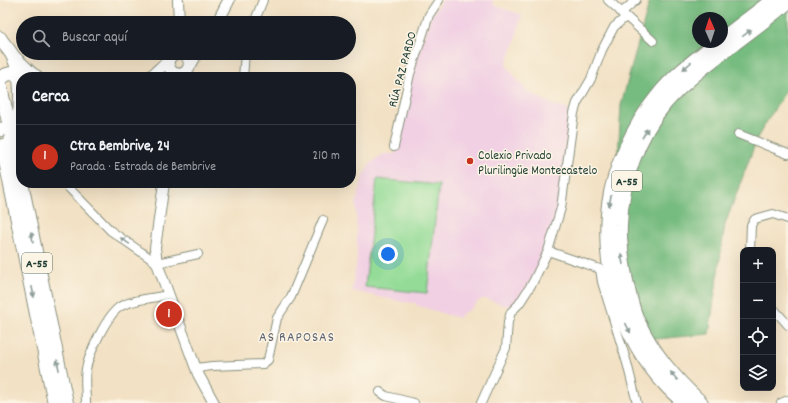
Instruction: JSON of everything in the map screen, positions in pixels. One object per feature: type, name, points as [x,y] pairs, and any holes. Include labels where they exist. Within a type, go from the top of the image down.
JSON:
[{"type":"highway","points":[[728,34],[773,0]]},
{"type":"highway","name":"A-55","points":[[701,403],[681,385],[662,362],[637,318],[628,292],[621,250],[620,226],[622,202],[629,171],[641,141],[666,103],[701,69],[788,2]]},
{"type":"highway","points":[[0,38],[11,53],[17,66],[18,72]]},
{"type":"highway","name":"A-55","points":[[685,403],[665,384],[639,349],[625,322],[616,294],[608,254],[609,203],[618,168],[631,138],[643,116],[671,80],[693,60],[710,48]]},
{"type":"highway","points":[[0,78],[4,75],[16,73]]},
{"type":"highway","name":"A-55","points":[[0,85],[2,128],[55,403]]},
{"type":"highway","points":[[2,128],[16,111]]},
{"type":"highway","name":"A-55","points":[[2,128],[15,142]]},
{"type":"highway","points":[[15,142],[16,130]]},
{"type":"highway","name":"A-55","points":[[24,188],[66,403]]},
{"type":"highway","points":[[665,384],[679,403]]},
{"type":"main road","points":[[220,16],[228,0]]},
{"type":"main road","points":[[11,53],[16,58]]},
{"type":"main road","points":[[18,60],[30,72]]},
{"type":"main road","points":[[156,72],[171,60]]},
{"type":"main road","points":[[174,60],[169,68],[175,72]]},
{"type":"main road","points":[[179,72],[188,60]]},
{"type":"main road","points":[[180,72],[191,60]]},
{"type":"street","points":[[178,0],[179,16]]},
{"type":"street","points":[[257,16],[264,0]]},
{"type":"street","name":"RÚA PAZ PARDO","points":[[394,147],[410,74],[429,15],[439,0]]},
{"type":"street","points":[[608,0],[653,41]]},
{"type":"street","points":[[481,403],[506,348],[508,322],[511,312],[519,304],[533,282],[548,251],[562,208],[574,113],[577,103],[591,79],[602,50],[614,26],[636,0]]},
{"type":"street","points":[[243,72],[244,60]]},
{"type":"street","points":[[738,134],[788,154]]},
{"type":"street","points":[[69,188],[111,231],[157,263],[198,254]]},
{"type":"street","points":[[163,188],[155,248],[157,263],[196,368],[214,403]]},
{"type":"street","points":[[750,247],[751,225],[755,219],[773,214],[788,219]]},
{"type":"street","points":[[196,368],[263,364],[268,360],[277,318],[291,296],[323,220]]},
{"type":"street","points":[[548,251],[600,269],[602,282],[627,363],[637,403]]},
{"type":"street","points":[[86,403],[85,380],[89,356],[107,321],[120,306],[169,295]]},
{"type":"street","points":[[776,311],[788,325]]},
{"type":"street","points":[[380,392],[386,396],[414,403]]},
{"type":"street","points":[[781,403],[788,400]]},
{"type":"shaded area","name":"Colexio Privado Plurilingüe Montecastelo","points":[[442,0],[493,0],[493,5],[522,15],[515,42],[506,65],[527,91],[553,105],[568,109],[570,147],[561,202],[548,244],[536,272],[517,304],[511,307],[486,299],[481,299],[458,318],[416,305],[416,303],[403,302],[352,291],[357,258],[356,203],[363,176],[370,164],[377,158],[384,154],[395,154],[414,67],[431,16]]},
{"type":"green space","points":[[650,0],[788,0],[788,87],[758,136],[725,224],[709,334],[635,341],[611,284],[621,105]]},
{"type":"green space","points":[[377,179],[439,185],[427,293],[365,287]]},
{"type":"place","name":"Colexio Privado Plurilingüe Montecastelo","points":[[470,161]]},
{"type":"place","name":"Ctra Bembrive, 24","points":[[169,314]]},
{"type":"district","name":"AS RAPOSAS","points":[[297,336]]}]
